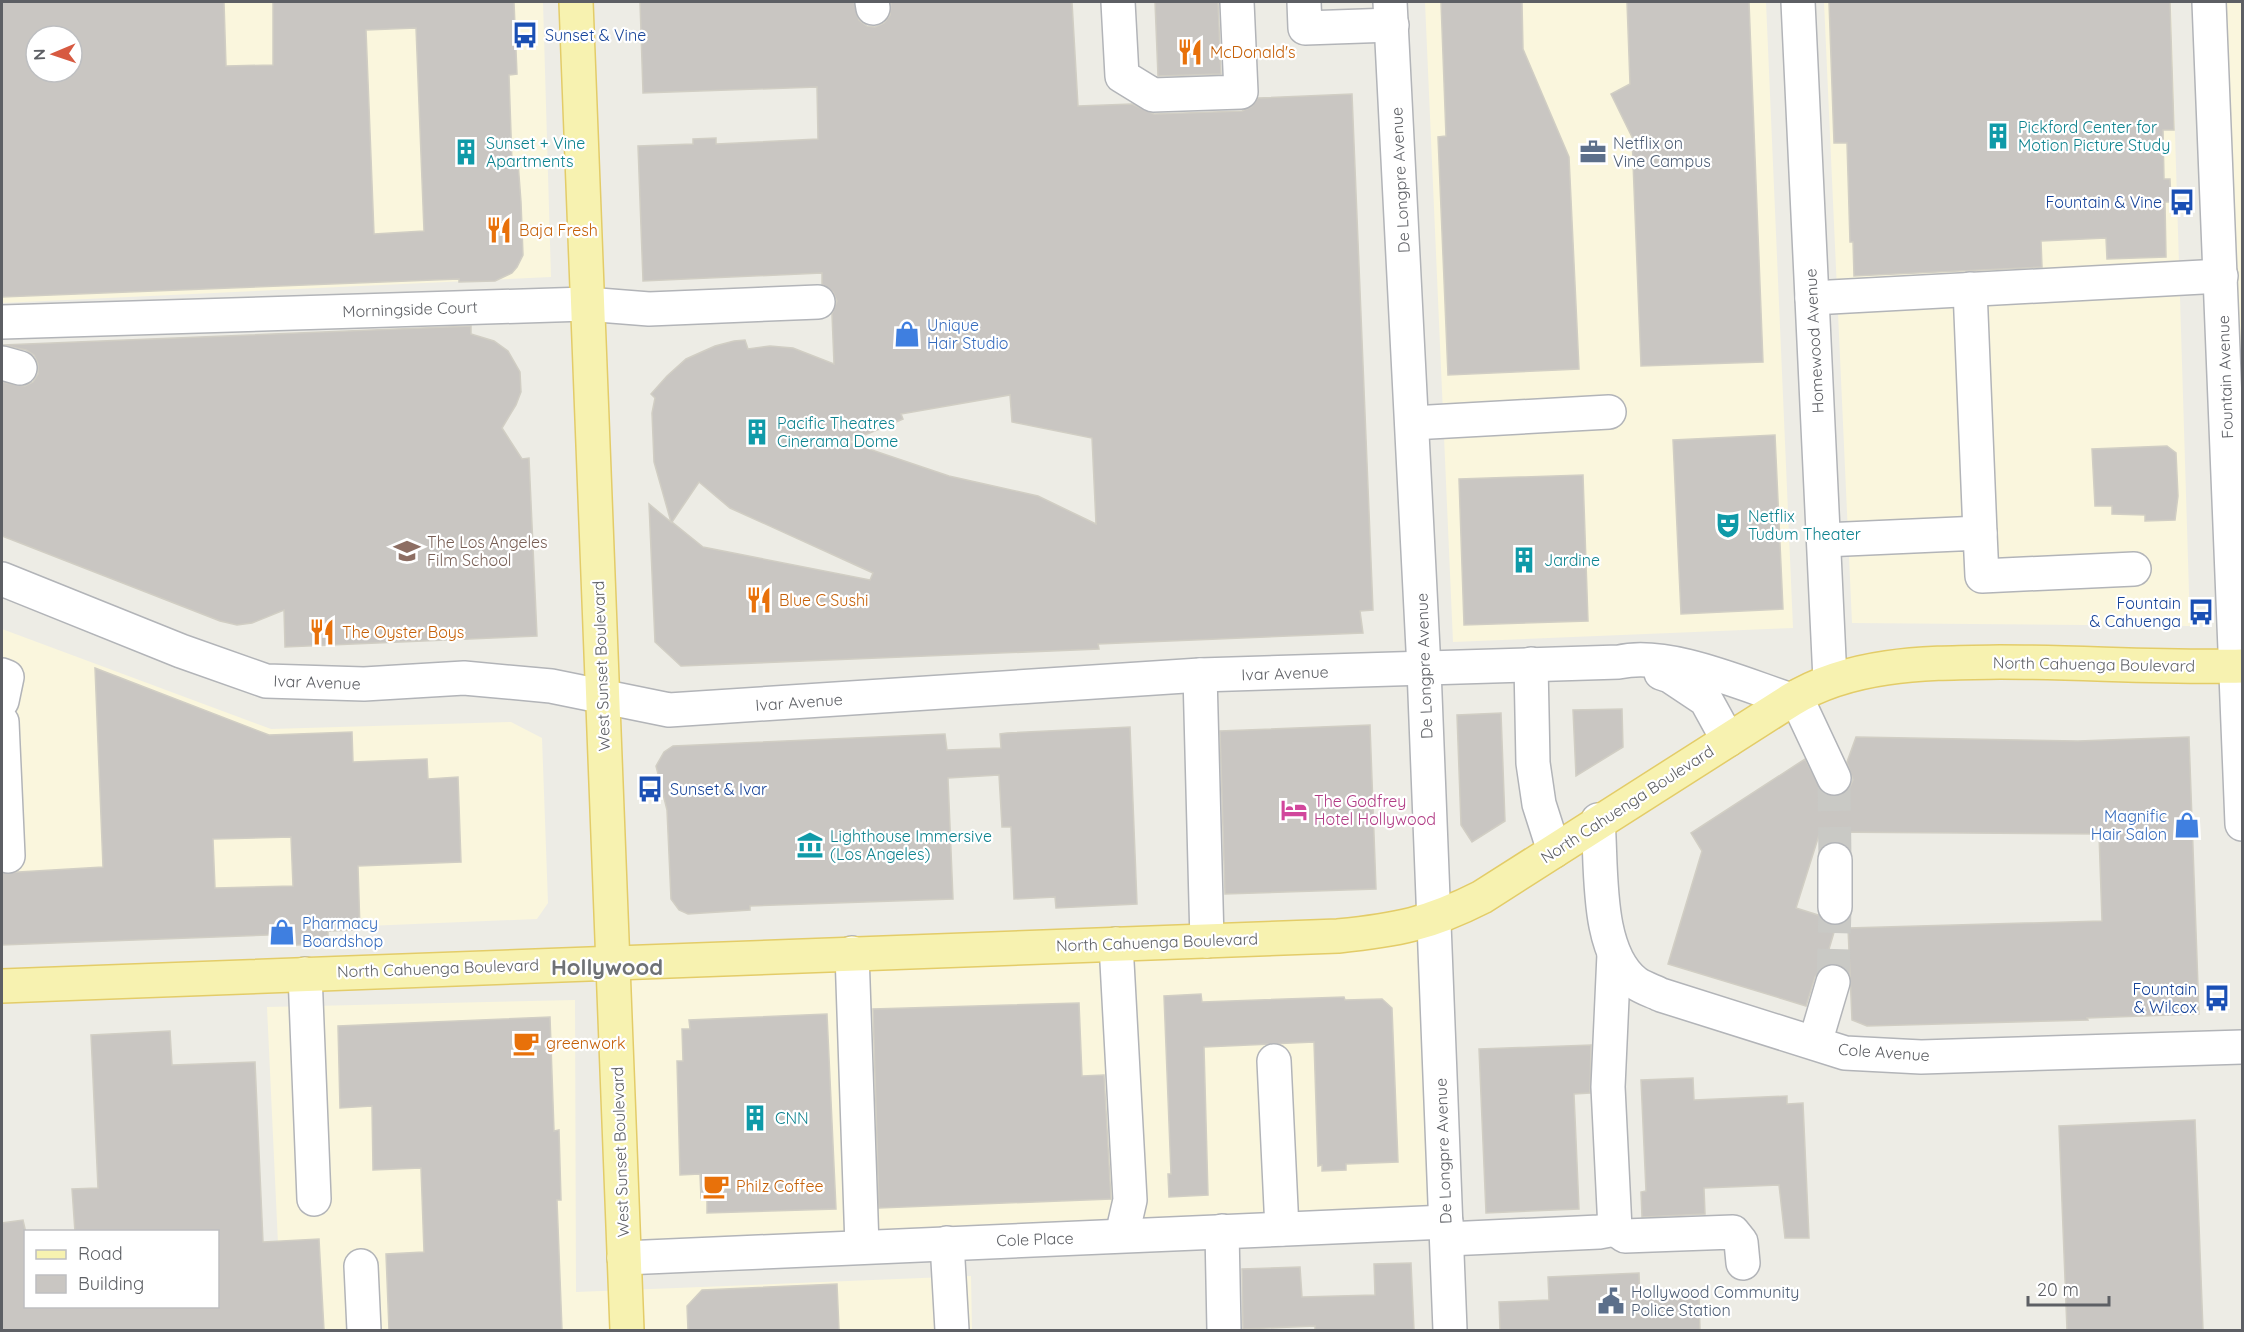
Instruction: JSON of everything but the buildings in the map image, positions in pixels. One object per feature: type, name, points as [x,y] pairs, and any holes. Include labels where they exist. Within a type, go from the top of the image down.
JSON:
[{"type":"main road","name":"West Sunset Boulevard","points":[[576,2],[627,1330]]},
{"type":"main road","name":"North Cahuenga Boulevard","points":[[2,986],[1338,936],[1390,931],[1434,920],[1482,897],[1598,820],[1793,698],[1830,680],[1888,667],[1956,663],[2240,666]]},
{"type":"street","points":[[1118,2],[1122,76],[1153,95],[1241,92],[1237,2]]},
{"type":"street","points":[[1304,2],[1305,28],[1391,13]]},
{"type":"street","name":"Homewood Avenue","points":[[1798,2],[1830,680]]},
{"type":"street","name":"Fountain Avenue","points":[[2209,2],[2231,225],[2221,276],[2235,431],[2242,824]]},
{"type":"street","name":"De Longpre Avenue","points":[[1391,13],[1424,669],[1450,1330]]},
{"type":"street","points":[[1812,297],[2221,276]]},
{"type":"street","points":[[1970,289],[1982,576],[2134,569]]},
{"type":"street","name":"Morningside Court","points":[[2,322],[586,304],[649,309],[818,302]]},
{"type":"street","points":[[1412,423],[1609,412]]},
{"type":"street","points":[[1824,540],[1980,533]]},
{"type":"street","name":"Ivar Avenue","points":[[2,579],[181,651],[266,681],[364,684],[464,678],[551,686],[669,710],[1200,675],[1619,662],[1639,657],[1674,663],[1793,698]]},
{"type":"street","name":"Ivar Avenue","points":[[1619,662],[1671,676],[1706,700],[1728,740]]},
{"type":"street","points":[[1532,664],[1533,763],[1539,804],[1554,851]]},
{"type":"street","points":[[2,675],[7,677],[2,701]]},
{"type":"street","points":[[1200,675],[1207,941]]},
{"type":"street","points":[[1793,698],[1834,778]]},
{"type":"street","points":[[2,722],[8,856]]},
{"type":"street","name":"Cole Avenue","points":[[1598,820],[1604,923],[1614,954],[1636,982],[1661,995],[1845,1053],[1921,1057],[2242,1047]]},
{"type":"street","points":[[1835,860],[1835,907]]},
{"type":"street","points":[[1116,944],[1130,1200],[1122,1235]]},
{"type":"street","points":[[852,953],[862,1246]]},
{"type":"street","points":[[1614,954],[1608,1087],[1615,1229]]},
{"type":"street","points":[[305,974],[314,1199]]},
{"type":"street","points":[[1815,1043],[1833,981]]},
{"type":"street","points":[[1274,1061],[1282,1229]]},
{"type":"street","name":"Cole Place","points":[[624,1258],[1282,1229],[1599,1232],[1615,1229],[1625,1236],[1732,1232],[1741,1242],[1743,1263]]},
{"type":"street","points":[[1222,1231],[1224,1330]]},
{"type":"street","points":[[947,1243],[952,1330]]},
{"type":"street","points":[[361,1266],[364,1330]]},
{"type":"shaded area","points":[[2,2],[543,2],[551,277],[2,303]]},
{"type":"shaded area","points":[[1425,2],[1766,2],[1793,628],[1453,642]]},
{"type":"shaded area","name":"Pickford Center for Motion Picture Study","points":[[1824,2],[2171,2],[2190,626],[1852,623]]},
{"type":"shaded area","points":[[2214,2],[2242,2],[2242,661]]},
{"type":"shaded area","points":[[2,629],[271,729],[511,722],[542,738],[548,903],[537,919],[2,941]]},
{"type":"shaded area","points":[[1428,927],[1442,1217],[867,1242],[856,958]]},
{"type":"shaded area","points":[[848,958],[858,1243],[628,1251],[619,967]]},
{"type":"shaded area","points":[[575,1000],[576,1292],[971,1276],[972,1330],[282,1330],[267,1007]]},
{"type":"tunnel","points":[[1834,778],[1835,860]]},
{"type":"tunnel","points":[[1833,982],[1835,907]]},
{"type":"place","name":"Sunset & Vine","points":[[525,35]]},
{"type":"place","name":"McDonald's","points":[[1190,52]]},
{"type":"place","name":"Pickford Center for Motion Picture Study","points":[[1998,136]]},
{"type":"place","name":"Sunset + Vine Apartments","points":[[466,152]]},
{"type":"place","name":"Netflix on Vine Campus","points":[[1593,152]]},
{"type":"place","name":"Fountain & Vine","points":[[2182,202]]},
{"type":"place","name":"Baja Fresh","points":[[499,230]]},
{"type":"place","name":"Unique Hair Studio","points":[[907,334]]},
{"type":"place","name":"Pacific Theatres Cinerama Dome","points":[[757,432]]},
{"type":"place","name":"Netflix Tudum Theater","points":[[1728,525]]},
{"type":"place","name":"The Los Angeles Film School","points":[[407,551]]},
{"type":"place","name":"Jardine","points":[[1524,560]]},
{"type":"place","name":"Blue C Sushi","points":[[759,600]]},
{"type":"place","name":"Fountain & Cahuenga","points":[[2201,612]]},
{"type":"place","name":"The Oyster Boys","points":[[322,632]]},
{"type":"place","name":"Sunset & Ivar","points":[[650,789]]},
{"type":"place","name":"The Godfrey Hotel Hollywood","points":[[1294,810]]},
{"type":"place","name":"Magnific Hair Salon","points":[[2187,825]]},
{"type":"place","name":"Lighthouse Immersive (Los Angeles)","points":[[810,845]]},
{"type":"place","name":"Pharmacy Boardshop","points":[[282,932]]},
{"type":"place","name":"Fountain & Wilcox","points":[[2217,998]]},
{"type":"place","name":"greenwork","points":[[526,1043]]},
{"type":"place","name":"CNN","points":[[755,1118]]},
{"type":"place","name":"Philz Coffee","points":[[716,1186]]},
{"type":"place","name":"Hollywood Community Police Station","points":[[1611,1301]]},
{"type":"district","name":"Hollywood","points":[[607,967]]}]
